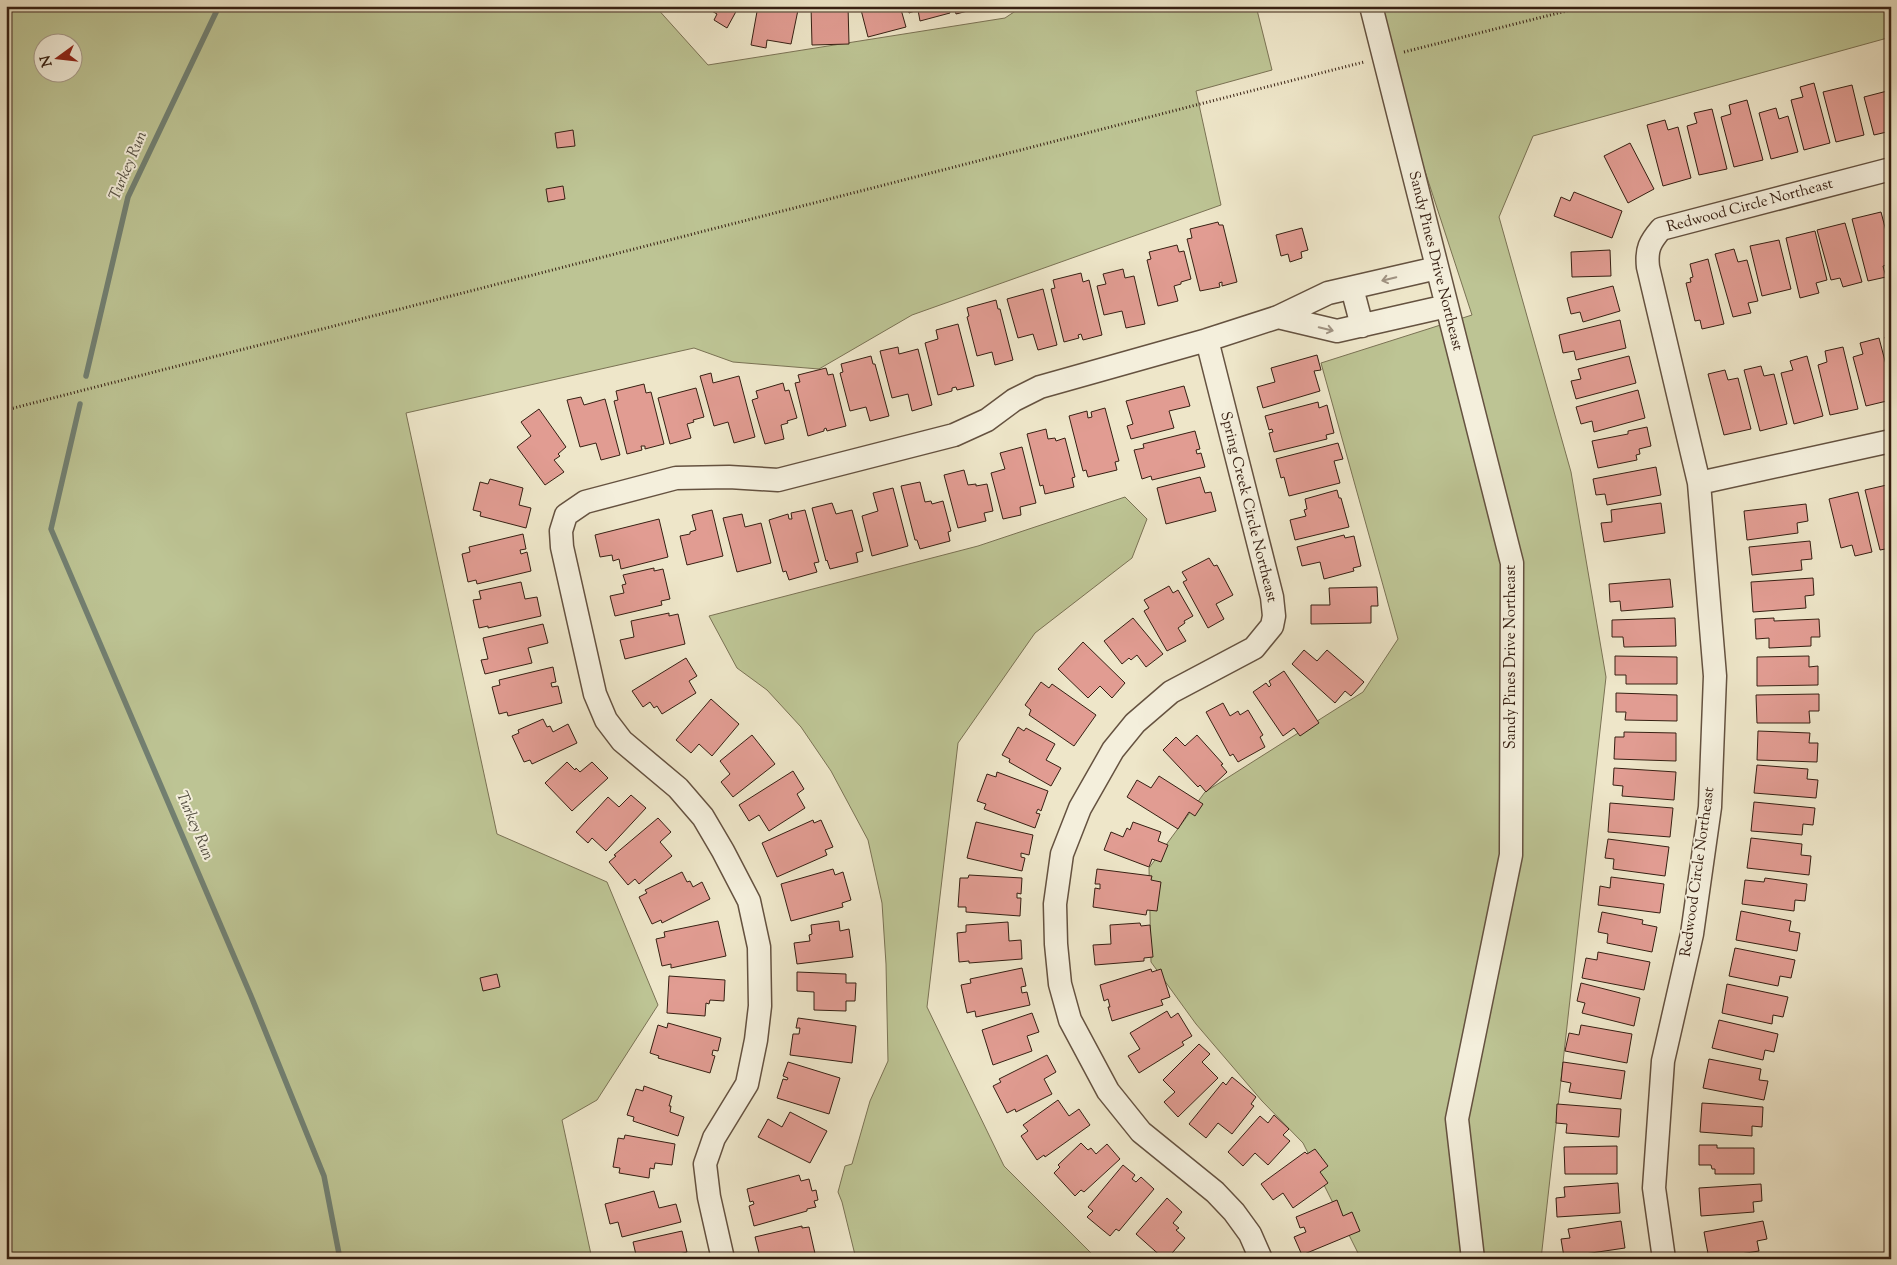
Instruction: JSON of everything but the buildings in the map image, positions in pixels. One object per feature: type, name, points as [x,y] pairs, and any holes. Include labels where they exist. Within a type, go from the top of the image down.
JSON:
[{"type":"street","name":"Sandy Pines Drive Northeast","points":[[1371,6],[1512,564],[1511,855],[1457,1119],[1473,1259]]},
{"type":"street","name":"Redwood Circle Northeast","points":[[1664,1259],[1654,1188],[1663,1061],[1692,934],[1710,807],[1715,676],[1699,483],[1648,267],[1647,254],[1652,240],[1661,228],[1891,169]]},
{"type":"street","points":[[723,1259],[709,1197],[706,1164],[714,1138],[747,1084],[759,1014],[759,947],[749,901],[703,817],[678,788],[622,741],[606,720],[595,694],[562,547],[561,531],[566,515],[585,502],[676,478],[729,477],[778,480],[954,435],[987,420],[1014,400],[1040,388],[1207,340],[1278,317],[1328,294],[1437,268]]},
{"type":"street","points":[[1352,288],[1362,326]]},
{"type":"street","points":[[1278,317],[1337,332],[1447,306]]},
{"type":"street","name":"Spring Creek Circle Northeast","points":[[1207,340],[1272,597],[1274,616],[1272,626],[1254,648],[1171,692],[1135,723],[1114,750],[1080,808],[1062,854],[1056,904],[1056,944],[1060,984],[1070,1020],[1108,1091],[1141,1132],[1215,1192],[1234,1212],[1250,1234],[1261,1259]]},
{"type":"street","points":[[1699,483],[1891,441]]},
{"type":"path","points":[[6,410],[1586,6]]},
{"type":"green space","points":[[6,6],[655,6],[708,65],[1005,18],[1023,6],[1256,6],[1272,70],[1196,91],[1221,205],[912,315],[819,369],[733,362],[694,348],[406,413],[497,834],[607,882],[658,1005],[597,1100],[562,1120],[592,1259],[6,1259]]},
{"type":"green space","points":[[1382,6],[1891,6],[1891,37],[1533,136],[1499,217],[1571,472],[1606,677],[1541,1259],[1361,1259],[1303,1143],[1262,1101],[1196,1024],[1151,962],[1149,868],[1205,792],[1363,692],[1398,639],[1321,363],[1472,315],[1422,162]]},
{"type":"green space","points":[[1125,497],[1147,519],[1132,558],[1035,633],[958,743],[927,1007],[1004,1166],[1097,1259],[856,1259],[838,1192],[845,1166],[852,1164],[870,1101],[888,1061],[886,964],[882,903],[868,840],[831,771],[801,727],[767,690],[737,668],[709,616],[978,546]]},
{"type":"waterway","name":"Turkey Run","points":[[86,376],[128,197],[219,6]]},
{"type":"waterway","name":"Turkey Run","points":[[80,404],[51,529],[251,996],[324,1176],[340,1259]]}]
